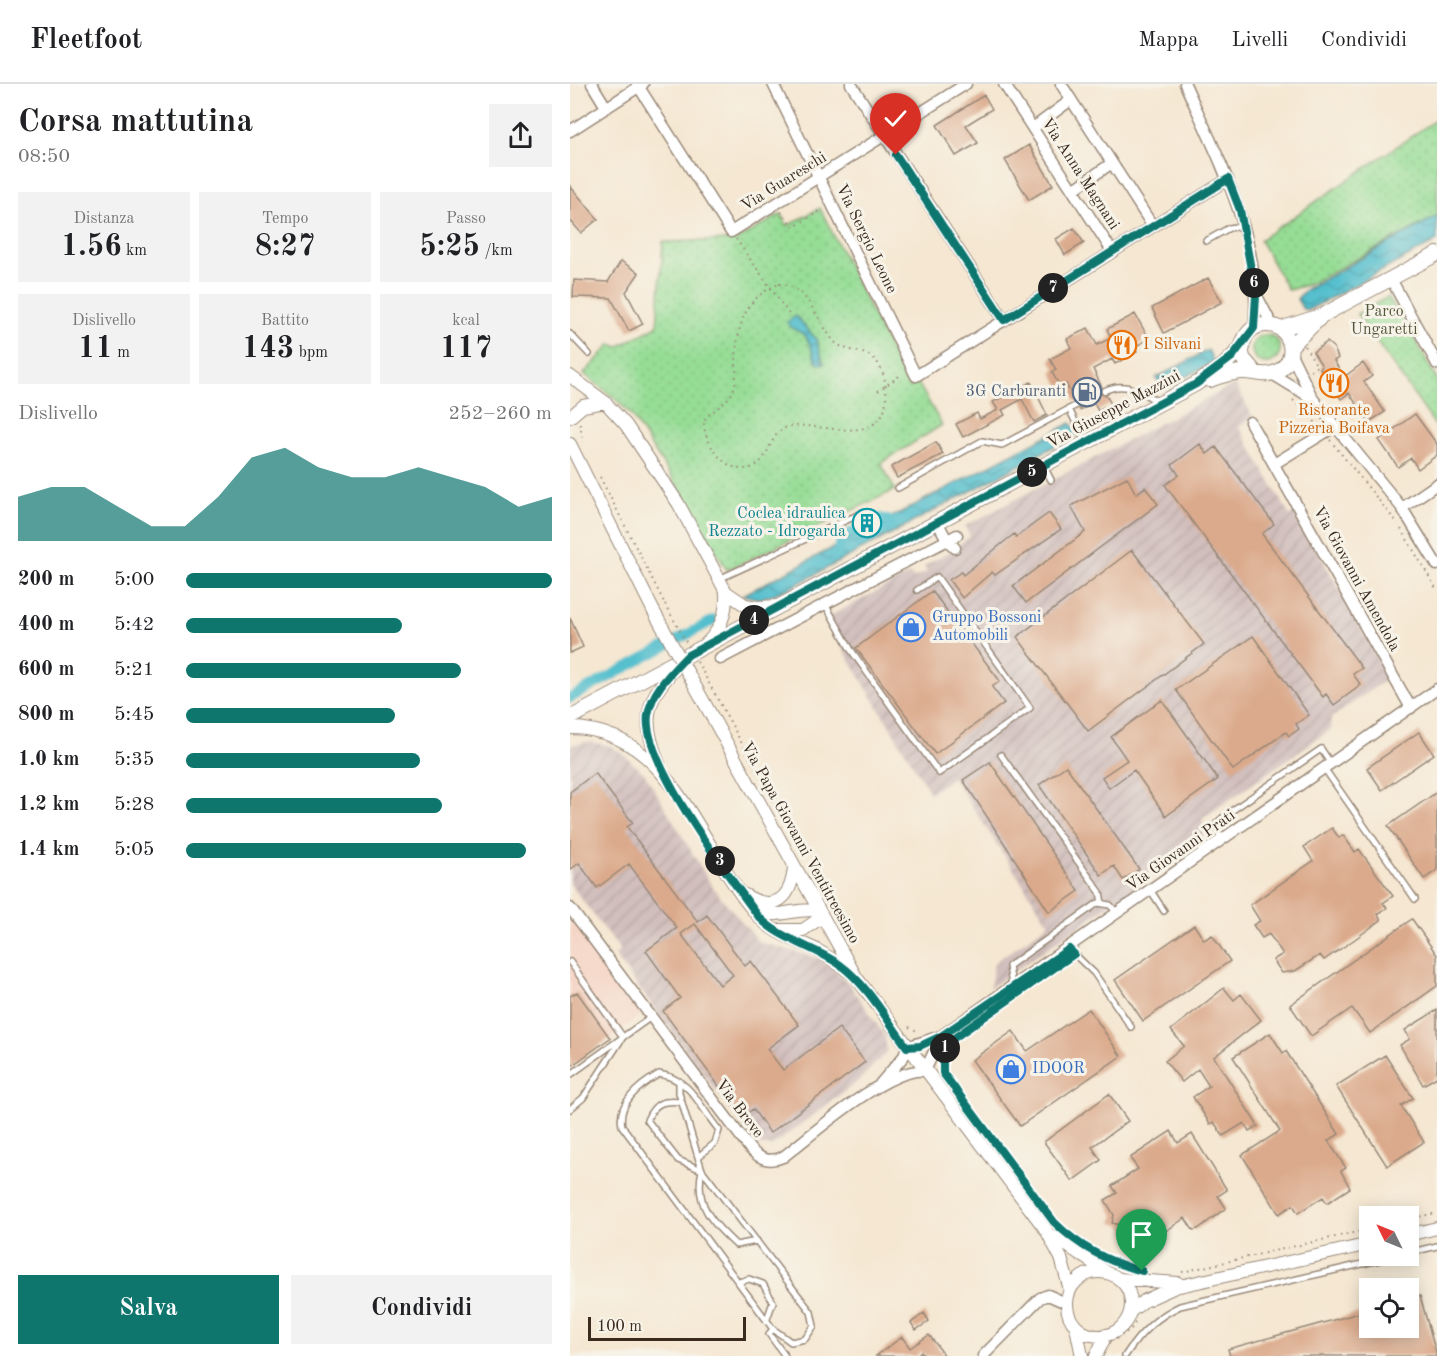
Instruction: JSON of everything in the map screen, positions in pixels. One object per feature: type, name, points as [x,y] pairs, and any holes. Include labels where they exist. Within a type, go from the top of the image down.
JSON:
[{"type":"main road","points":[[1254,328],[1276,327],[1323,315],[1437,254]]},
{"type":"main road","points":[[1272,374],[1286,365],[1295,347],[1323,315]]},
{"type":"main road","points":[[1276,327],[1295,347]]},
{"type":"main road","name":"Via Giuseppe Mazzini","points":[[570,718],[1196,384],[1224,364],[1242,347],[1244,338],[1254,328]]},
{"type":"main road","points":[[1242,347],[1244,361],[1254,371]]},
{"type":"main road","name":"Via Giuseppe Mazzini","points":[[1196,384],[1228,374],[1254,371],[1272,374]]},
{"type":"street","points":[[592,84],[606,107]]},
{"type":"street","name":"Via Sergio Leone","points":[[773,84],[915,372]]},
{"type":"street","points":[[851,84],[1004,320]]},
{"type":"street","name":"Via Guareschi","points":[[640,85],[731,232],[966,84]]},
{"type":"street","name":"Via Anna Magnani","points":[[1004,84],[1112,250]]},
{"type":"street","points":[[1061,84],[1152,225]]},
{"type":"street","points":[[1185,84],[1228,179],[1243,226],[1256,296],[1254,328]]},
{"type":"street","points":[[570,131],[640,85]]},
{"type":"street","points":[[1033,128],[1071,100]]},
{"type":"street","points":[[1073,190],[1112,163]]},
{"type":"street","points":[[915,372],[1004,320],[1228,179]]},
{"type":"street","points":[[1391,279],[1437,364]]},
{"type":"street","points":[[1256,296],[1276,327]]},
{"type":"street","points":[[1295,347],[1312,399],[1329,430],[1402,508],[1437,565]]},
{"type":"street","points":[[1272,374],[1312,399]]},
{"type":"street","points":[[570,376],[605,402],[626,425],[659,473],[726,591],[745,605],[757,608],[781,605]]},
{"type":"street","points":[[572,414],[590,403],[605,402]]},
{"type":"street","name":"Via Giovanni Amendola","points":[[1250,422],[1411,708]]},
{"type":"street","points":[[1274,464],[1329,430]]},
{"type":"street","name":"Via Papa Giovanni Ventitreesimo","points":[[576,443],[705,704],[856,977],[1046,1230],[1062,1258],[1070,1290]]},
{"type":"street","points":[[1402,508],[1437,484]]},
{"type":"street","points":[[720,659],[898,566],[953,541],[938,522]]},
{"type":"street","points":[[889,548],[898,566]]},
{"type":"street","points":[[703,647],[720,628],[725,610],[726,591]]},
{"type":"street","points":[[663,774],[649,736],[648,714],[661,685],[688,655]]},
{"type":"street","name":"Via Giovanni Prati","points":[[907,1047],[920,1046],[941,1036],[1069,949],[1437,689]]},
{"type":"street","points":[[570,728],[600,731],[620,737],[640,750],[663,774],[762,921],[827,956],[856,977]]},
{"type":"street","points":[[742,893],[759,903],[778,900],[791,886],[794,864]]},
{"type":"street","points":[[751,906],[772,916],[804,909],[820,914],[803,930],[776,929]]},
{"type":"street","name":"Via Breve","points":[[570,908],[750,1149],[765,1160],[774,1161],[783,1157],[880,1084]]},
{"type":"street","points":[[880,1084],[903,1072],[914,1069],[925,1071],[941,1036]]},
{"type":"street","points":[[880,1084],[904,1056],[907,1047]]},
{"type":"street","points":[[1419,1232],[1437,1228]]},
{"type":"street","name":"Via Papa Giovanni Ventitreesimo","points":[[1046,1230],[1081,1257],[1106,1272]]},
{"type":"street","points":[[1096,1356],[1109,1339],[1159,1293],[1191,1282],[1359,1246]]},
{"type":"street","points":[[1082,1356],[1076,1327],[1071,1320],[1066,1303],[1070,1290],[1081,1276],[1098,1271],[1120,1279],[1191,1282]]},
{"type":"street","points":[[1120,1279],[1130,1294],[1135,1314]]},
{"type":"street","points":[[983,1356],[1040,1298],[1048,1295],[1066,1303]]},
{"type":"street","points":[[1076,1327],[1090,1335],[1109,1339]]},
{"type":"lane","points":[[1206,241],[1229,228],[1243,226]]},
{"type":"lane","points":[[570,334],[589,354]]},
{"type":"lane","points":[[1104,391],[1113,386],[1125,386],[1161,403]]},
{"type":"lane","points":[[898,488],[981,441],[1002,445],[1077,405]]},
{"type":"lane","points":[[1069,409],[1086,443]]},
{"type":"lane","points":[[1044,466],[1051,480]]},
{"type":"lane","points":[[720,579],[862,513],[865,519]]},
{"type":"lane","points":[[825,604],[939,773],[1030,708],[937,577],[917,590]]},
{"type":"lane","points":[[1221,842],[1217,823],[1227,813],[1321,749],[1328,766],[1414,899]]},
{"type":"lane","points":[[1001,754],[1100,892],[1102,903]]},
{"type":"lane","points":[[1150,891],[1164,911]]},
{"type":"lane","points":[[1012,986],[1009,966],[1102,903],[1110,905],[1118,914]]},
{"type":"lane","points":[[1069,949],[1094,974],[1131,1027]]},
{"type":"lane","points":[[570,962],[623,1037]]},
{"type":"lane","points":[[570,1075],[651,1017]]},
{"type":"lane","points":[[570,1109],[583,1098],[623,1037]]},
{"type":"lane","points":[[679,1081],[681,1102],[702,1170],[774,1260],[814,1319],[814,1326],[805,1339],[798,1342],[784,1339],[773,1329],[622,1126],[620,1114],[622,1108],[646,1082],[659,1074],[679,1081],[689,1087],[719,1130],[715,1143],[698,1157]]},
{"type":"lane","points":[[681,1102],[664,1100],[655,1106],[646,1120],[678,1160],[702,1170]]},
{"type":"lane","points":[[702,1170],[698,1194],[710,1217],[736,1245],[757,1241]]},
{"type":"lane","points":[[1419,1250],[1437,1246]]},
{"type":"lane","points":[[1349,1248],[1352,1266]]},
{"type":"lane","points":[[1125,1356],[1137,1338],[1155,1320],[1180,1306],[1359,1264]]},
{"type":"lane","points":[[739,1282],[749,1279],[764,1284],[773,1302],[767,1319]]},
{"type":"lane","points":[[773,1329],[769,1334],[785,1356]]},
{"type":"path","points":[[780,212],[794,227],[823,208],[826,210]]},
{"type":"path","points":[[731,232],[791,317]]},
{"type":"path","points":[[779,284],[795,286],[836,344],[873,357],[878,363],[886,386],[885,406],[881,414],[866,427],[843,431],[785,427],[778,433],[766,454],[752,467],[730,465],[721,458],[706,437],[704,420],[733,392],[736,383],[737,332],[741,318],[770,288],[779,284]]},
{"type":"path","points":[[1295,347],[1317,366],[1305,376]]},
{"type":"path","points":[[878,391],[915,372]]},
{"type":"path","points":[[1286,393],[1329,430],[1391,514],[1437,590]]},
{"type":"path","points":[[572,414],[580,422],[576,443]]},
{"type":"path","points":[[599,474],[659,607],[719,697],[786,825]]},
{"type":"path","points":[[903,1022],[915,1032],[921,1032]]},
{"type":"path","points":[[941,1057],[943,1073],[947,1079]]},
{"type":"path","points":[[1419,1217],[1437,1213]]},
{"type":"path","points":[[1182,1273],[1359,1232]]},
{"type":"path","points":[[1104,1258],[1134,1269]]},
{"type":"path","points":[[1109,1339],[1131,1329],[1135,1314]]},
{"type":"shaded area","points":[[1235,384],[1253,417],[1239,427],[1290,516],[1296,511],[1388,678],[1331,718],[1330,730],[1203,818],[1202,841],[1166,866],[1161,860],[1153,867],[1157,872],[990,988],[994,963],[1049,924],[953,777],[930,793],[825,619],[909,574],[914,578],[927,572],[924,566],[951,551],[970,536],[965,526]]},
{"type":"shaded area","points":[[589,742],[610,746],[623,754],[645,774],[714,889],[759,942],[818,958],[832,968],[849,984],[885,1036],[887,1052],[857,1082],[772,1146],[762,1146],[753,1140],[615,956],[620,950],[570,884],[570,745]]},
{"type":"shaded area","points":[[570,917],[642,1014],[570,1067]]},
{"type":"green space","points":[[1437,119],[1437,216],[1310,284],[1288,290],[1260,240]]},
{"type":"green space","points":[[820,208],[909,388],[918,383],[942,425],[881,463],[895,490],[727,570],[687,501],[631,415],[616,399],[584,374],[611,344],[618,347],[657,326],[663,242],[737,240],[781,214],[787,226]]},
{"type":"green space","name":"Parco Ungaretti","points":[[1388,297],[1408,326],[1437,380],[1437,428],[1357,314]]},
{"type":"green space","points":[[1266,335],[1276,339],[1280,349],[1276,359],[1266,363],[1256,359],[1252,349],[1256,339]]},
{"type":"water","points":[[1437,216],[1437,241],[1308,310],[1303,309],[1297,299],[1305,290]]},
{"type":"water","points":[[796,316],[816,339],[824,364],[818,364],[806,337],[787,322]]},
{"type":"water","points":[[1208,350],[1214,362],[1162,389],[1156,378]]},
{"type":"water","points":[[1071,423],[1077,434],[788,589],[760,599],[743,595]]},
{"type":"building","points":[[984,95],[992,109],[966,125],[978,143],[956,156],[937,125]]},
{"type":"building","points":[[1029,145],[1053,185],[1029,200],[1005,160]]},
{"type":"building","points":[[570,186],[598,219],[581,233],[570,220]]},
{"type":"building","points":[[1074,228],[1084,243],[1065,255],[1056,239]]},
{"type":"building","points":[[621,261],[639,273],[626,292],[643,324],[629,331],[611,298],[573,297],[574,280],[608,282]]},
{"type":"building","points":[[1208,278],[1222,302],[1164,333],[1152,308]]},
{"type":"building","points":[[1135,314],[1149,339],[1134,347],[1137,352],[1115,364],[1112,359],[1093,369],[1102,387],[1100,393],[1106,395],[1111,404],[1098,411],[1094,403],[1080,410],[1081,402],[1075,401],[1066,384],[1060,387],[1052,372],[1056,370],[1050,359],[1071,348],[1067,339],[1088,328],[1097,345],[1111,338],[1107,329]]},
{"type":"building","points":[[1327,342],[1334,348],[1338,358],[1334,361],[1344,377],[1363,363],[1372,376],[1364,382],[1385,412],[1369,422],[1349,393],[1341,399],[1320,368],[1322,366],[1313,352]]},
{"type":"building","points":[[1031,382],[1047,415],[1034,422],[1022,399],[1002,410],[1005,415],[963,437],[956,424],[977,413],[980,419],[998,410],[993,402]]},
{"type":"building","points":[[1415,414],[1437,444],[1437,455],[1418,469],[1411,458],[1398,467],[1379,440]]},
{"type":"building","points":[[936,442],[943,454],[897,478],[891,467]]},
{"type":"building","points":[[1200,444],[1207,454],[1216,447],[1274,524],[1262,534],[1362,668],[1353,674],[1361,685],[1334,705],[1326,694],[1323,697],[1165,485],[1179,475],[1172,465]]},
{"type":"building","points":[[1127,477],[1136,494],[1145,487],[1158,504],[1026,603],[1013,586],[1085,532],[1071,506]]},
{"type":"building","points":[[1049,513],[1061,529],[995,575],[992,572],[962,598],[949,580],[961,572],[963,575],[1014,534],[1016,537]]},
{"type":"building","points":[[1132,550],[1204,644],[1088,731],[1017,637]]},
{"type":"building","points":[[932,591],[1000,681],[992,687],[1004,703],[935,754],[856,648]]},
{"type":"building","points":[[570,618],[583,647],[570,653]]},
{"type":"building","points":[[1253,636],[1309,715],[1296,724],[1299,729],[1289,736],[1286,732],[1233,770],[1176,690]]},
{"type":"building","points":[[1162,700],[1218,779],[1166,816],[1134,770],[1109,788],[1102,777],[1127,760],[1111,737]]},
{"type":"building","points":[[1419,732],[1434,754],[1382,790],[1367,768]]},
{"type":"building","points":[[990,762],[1079,891],[1049,912],[963,780]]},
{"type":"building","points":[[1066,766],[1139,869],[1123,880],[1114,866],[1101,875],[1039,785]]},
{"type":"building","points":[[595,773],[633,823],[627,827],[698,922],[707,915],[745,966],[751,961],[799,1025],[767,1049],[783,1070],[839,1028],[865,1062],[770,1133],[753,1109],[742,1117],[663,1011],[680,998],[646,951],[677,928],[629,864],[597,888],[579,863],[570,870],[570,792]],"holes":[[[695,924],[733,975],[720,985],[681,934]]]},
{"type":"building","points":[[1437,792],[1437,870],[1424,879],[1388,826]]},
{"type":"building","points":[[1332,828],[1339,838],[1343,835],[1355,852],[1359,849],[1393,896],[1383,903],[1387,908],[1378,914],[1381,920],[1355,939],[1324,960],[1320,955],[1295,971],[1282,973],[1273,960],[1283,954],[1269,934],[1262,938],[1253,925],[1260,921],[1250,905],[1313,861],[1304,847]]},
{"type":"building","points":[[1412,919],[1437,955],[1437,986],[1370,1033],[1352,1008],[1311,1036],[1290,1005]]},
{"type":"building","points":[[1194,925],[1204,940],[1212,935],[1230,961],[1143,1021],[1115,980]]},
{"type":"building","points":[[1224,988],[1234,1000],[1241,994],[1261,1020],[1214,1057],[1258,1126],[1249,1131],[1244,1123],[1223,1136],[1214,1122],[1210,1124],[1193,1097],[1209,1086],[1198,1069],[1182,1082],[1165,1061],[1184,1046],[1171,1030]]},
{"type":"building","points":[[577,992],[610,1038],[570,1067],[570,996]]},
{"type":"building","points":[[1089,1009],[1121,1056],[1020,1126],[972,1060],[1013,1031],[1027,1051]]},
{"type":"building","points":[[1437,1010],[1437,1077],[1423,1085],[1400,1045],[1410,1039],[1405,1030]]},
{"type":"building","points":[[1270,1033],[1283,1053],[1286,1051],[1339,1134],[1328,1141],[1346,1168],[1341,1171],[1350,1188],[1327,1203],[1323,1197],[1298,1213],[1293,1205],[1279,1214],[1242,1155],[1280,1131],[1233,1057]]},
{"type":"building","points":[[1385,1055],[1413,1098],[1401,1106],[1424,1142],[1387,1166],[1336,1086]]},
{"type":"building","points":[[1109,1094],[1128,1121],[1092,1147],[1101,1160],[1072,1181],[1044,1142]]},
{"type":"building","points":[[1171,1131],[1178,1143],[1192,1134],[1227,1190],[1218,1196],[1226,1208],[1198,1229],[1193,1230],[1185,1218],[1148,1243],[1141,1232],[1130,1239],[1122,1226],[1112,1223],[1114,1215],[1105,1200],[1117,1193],[1112,1186],[1138,1169],[1130,1158]]},
{"type":"building","points":[[1419,1296],[1437,1356],[1230,1356],[1228,1349],[1359,1313],[1359,1338],[1419,1338]]},
{"type":"building","points":[[924,1313],[929,1321],[916,1330],[911,1323]]},
{"type":"building","points":[[929,1335],[945,1356],[925,1356],[921,1351],[916,1356],[876,1356],[902,1337],[910,1348]]},
{"type":"waterway","points":[[836,556],[842,537],[881,518],[897,523]]},
{"type":"waterway","points":[[570,698],[714,620]]},
{"type":"place","name":"I Silvani","points":[[1122,345]]},
{"type":"place","name":"Ristorante Pizzeria Boifava","points":[[1334,383]]},
{"type":"place","name":"3G Carburanti","points":[[1087,392]]},
{"type":"place","name":"Coclea idraulica Rezzato - Idrogarda","points":[[867,523]]},
{"type":"place","name":"Gruppo Bossoni Automobili","points":[[911,627]]},
{"type":"place","name":"IDOOR","points":[[1011,1069]]},
{"type":"route","points":[[896,155],[1004,320],[1228,179],[1240,210],[1256,296],[1254,328],[1247,334],[1242,347],[1232,357],[1196,384],[688,655],[655,694],[648,714],[649,736],[663,774],[762,921],[827,956],[856,977],[907,1047],[920,1046],[941,1036],[1069,949],[1074,954],[954,1038],[943,1050],[941,1057],[943,1073],[1066,1235],[1080,1246],[1104,1258],[1142,1271]]}]
